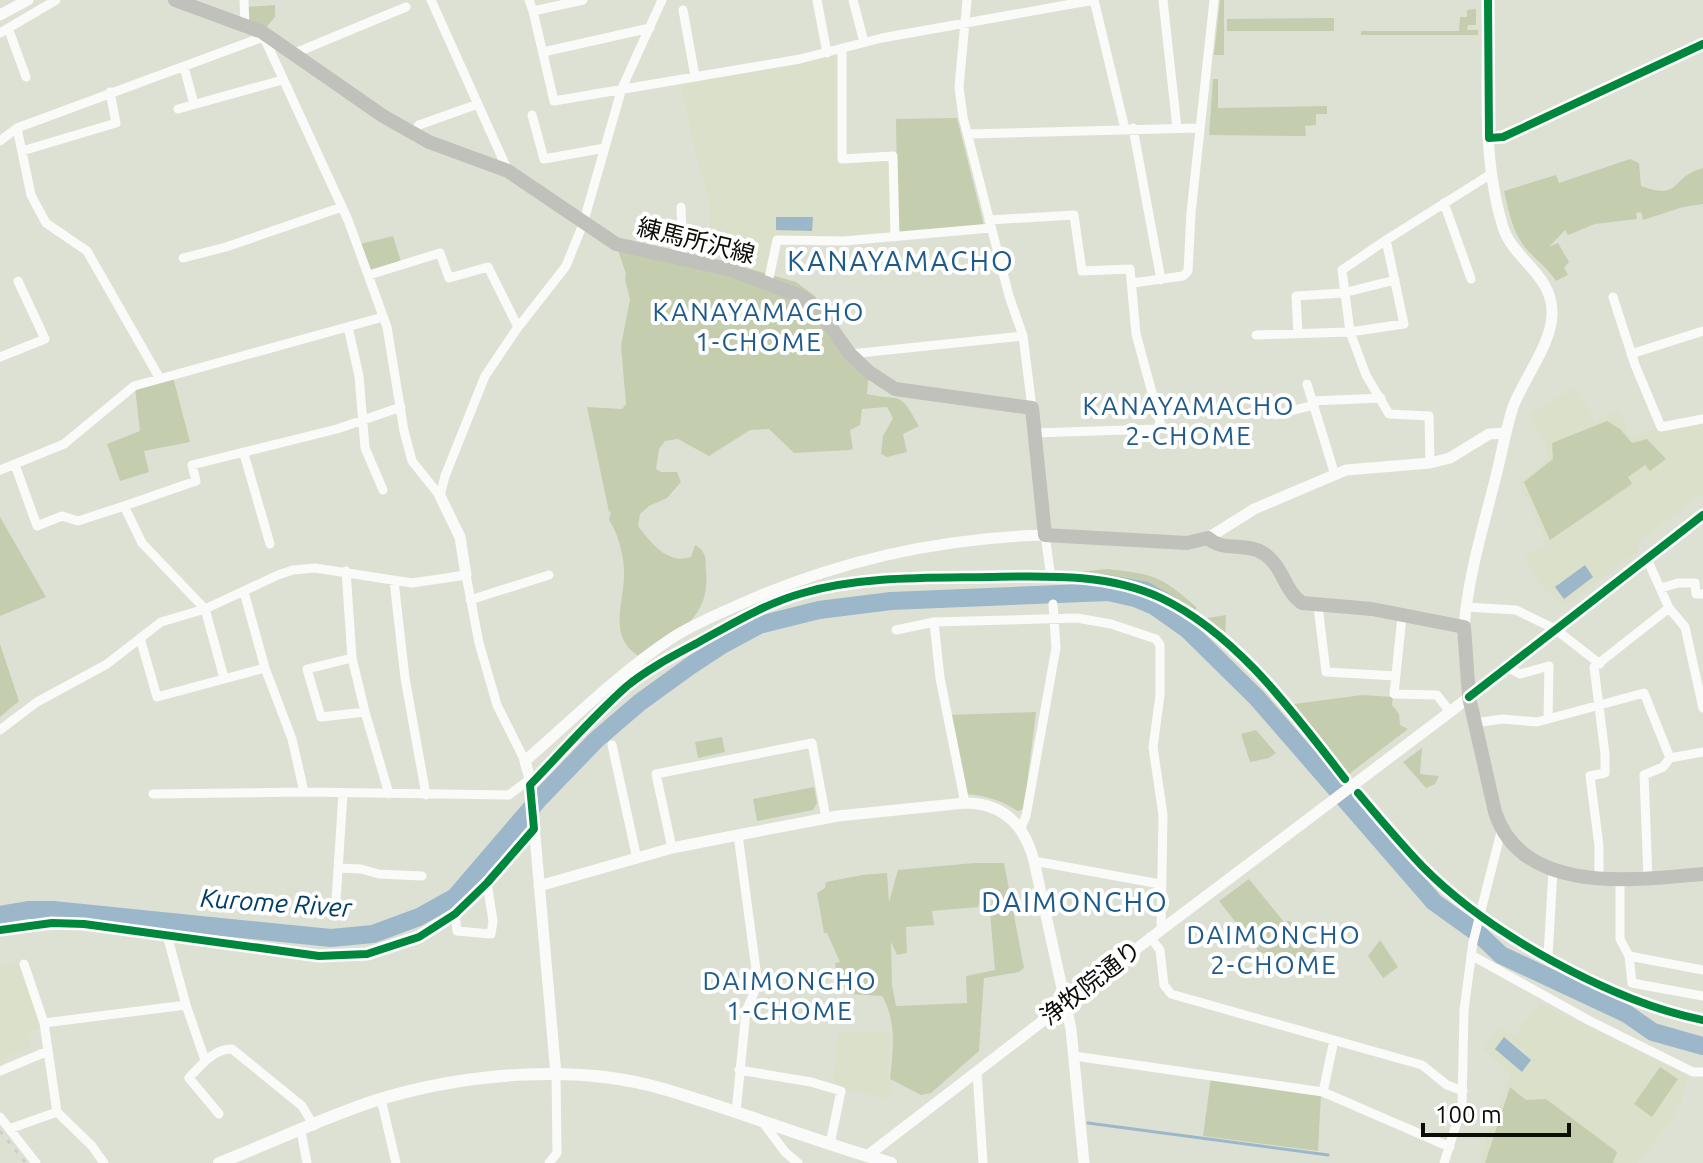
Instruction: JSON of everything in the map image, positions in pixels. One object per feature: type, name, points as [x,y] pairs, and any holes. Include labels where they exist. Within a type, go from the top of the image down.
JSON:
[{"type":"main road","name":"練馬所沢線","points":[[175,0],[262,34],[413,133],[429,142],[508,171],[616,244],[732,270],[812,303],[850,354],[869,372],[895,389],[1032,408]]},
{"type":"main road","points":[[1032,408],[1045,535],[1187,543],[1208,538],[1220,546],[1245,547],[1262,552],[1281,570],[1297,600],[1318,606],[1372,609],[1464,627],[1469,697],[1495,812],[1502,828],[1525,856],[1553,870],[1599,878],[1620,880],[1703,874]]},
{"type":"main road","points":[[219,1163],[381,1099],[467,1080],[556,1075],[593,1076],[658,1087],[830,1144],[863,1160],[891,1163]]},
{"type":"street","points":[[0,15],[28,0]]},
{"type":"street","points":[[26,77],[4,30],[56,0]]},
{"type":"street","points":[[244,0],[245,27]]},
{"type":"street","points":[[431,0],[508,171]]},
{"type":"street","points":[[529,0],[554,101],[827,53],[864,42],[966,21],[1094,0],[1129,128],[1161,280]]},
{"type":"street","points":[[533,11],[583,0]]},
{"type":"street","points":[[440,496],[485,376],[518,327],[566,266],[583,224],[622,88],[662,0]]},
{"type":"street","points":[[817,0],[827,53]]},
{"type":"street","points":[[853,0],[864,42]]},
{"type":"street","points":[[967,0],[959,87],[990,224],[1023,336],[1032,408]]},
{"type":"street","points":[[1163,0],[1177,128]]},
{"type":"street","points":[[1133,283],[1183,276],[1188,271],[1199,128],[1214,0]]},
{"type":"street","points":[[1464,627],[1472,570],[1506,433],[1520,391],[1549,333],[1553,310],[1543,281],[1514,250],[1504,233],[1491,174],[1488,0]]},
{"type":"street","points":[[295,53],[406,7]]},
{"type":"street","points":[[683,10],[695,76]]},
{"type":"street","points":[[543,52],[650,28]]},
{"type":"street","points":[[0,141],[17,128],[184,67],[262,34],[313,139],[369,275],[392,347],[412,461],[440,496],[460,537],[470,600],[497,705],[525,761],[530,782],[556,1075],[557,1153],[549,1163]]},
{"type":"street","points":[[1489,138],[1503,137],[1703,44]]},
{"type":"street","points":[[842,49],[842,159],[893,156],[895,237]]},
{"type":"street","points":[[184,67],[194,104]]},
{"type":"street","points":[[178,109],[282,80]]},
{"type":"street","points":[[22,151],[116,123],[110,92]]},
{"type":"street","points":[[413,133],[419,125],[478,104]]},
{"type":"street","points":[[532,115],[544,159],[605,148]]},
{"type":"street","points":[[17,128],[31,195],[46,223],[87,251],[159,377]]},
{"type":"street","points":[[968,134],[1199,128]]},
{"type":"street","points":[[1430,463],[1429,416],[1389,414],[1366,375],[1350,332],[1342,270],[1491,174]]},
{"type":"street","points":[[1444,203],[1471,279]]},
{"type":"street","points":[[183,258],[226,247],[342,207]]},
{"type":"street","points":[[681,207],[683,259]]},
{"type":"street","points":[[768,283],[777,240],[844,241],[895,237],[1074,215],[1082,271],[1130,269],[1136,334],[1160,422],[1157,429],[1034,433]]},
{"type":"street","points":[[1256,335],[1350,332],[1404,324],[1386,240]]},
{"type":"street","points":[[369,275],[440,253],[449,278],[488,267],[518,327]]},
{"type":"street","points":[[1298,334],[1296,296],[1343,293],[1395,280]]},
{"type":"street","points":[[0,357],[45,339],[18,281]]},
{"type":"street","points":[[1613,297],[1631,354],[1661,427],[1703,419]]},
{"type":"street","points":[[0,470],[64,444],[134,386],[383,317]]},
{"type":"street","points":[[348,327],[359,376],[365,448],[383,490]]},
{"type":"street","points":[[1631,354],[1703,331]]},
{"type":"street","points":[[850,354],[1023,336]]},
{"type":"street","points":[[1307,384],[1335,475]]},
{"type":"street","points":[[1275,415],[1313,403],[1381,398]]},
{"type":"street","points":[[15,465],[37,526],[62,516],[78,521],[196,481],[192,465],[337,429],[401,407]]},
{"type":"street","points":[[1208,538],[1254,509],[1335,475],[1355,468],[1430,463],[1450,458],[1489,434],[1506,433]]},
{"type":"street","points":[[244,454],[270,544]]},
{"type":"street","points":[[124,506],[142,543],[205,609],[224,678]]},
{"type":"street","name":"浄牧院通り","points":[[863,1160],[1703,515]]},
{"type":"street","points":[[525,761],[667,641],[688,628],[767,592],[840,565],[989,537],[1045,535],[1050,571]]},
{"type":"street","points":[[1647,559],[1669,608],[1685,627],[1703,708]]},
{"type":"street","points":[[0,730],[37,702],[107,664],[161,622],[205,609],[293,570],[315,568],[346,571],[412,583],[466,575]]},
{"type":"street","points":[[346,571],[352,658],[389,794]]},
{"type":"street","points":[[470,600],[549,575]]},
{"type":"street","points":[[394,581],[405,678],[426,795]]},
{"type":"street","points":[[1661,588],[1678,583],[1695,583],[1696,594],[1703,594]]},
{"type":"street","points":[[244,592],[265,668],[292,739],[304,792]]},
{"type":"street","points":[[1021,828],[1026,816],[1056,648],[1053,604]]},
{"type":"street","points":[[1318,606],[1326,672],[1396,676]]},
{"type":"street","points":[[1466,607],[1516,610],[1555,629],[1600,664]]},
{"type":"street","points":[[1599,878],[1599,846],[1590,776],[1605,773],[1605,754],[1594,667],[1669,608]]},
{"type":"street","points":[[1402,616],[1394,694],[1437,695],[1450,712]]},
{"type":"street","points":[[896,630],[934,622],[1077,618],[1111,624],[1156,639],[1160,645],[1160,695],[1153,747],[1163,815],[1156,934],[1164,985],[1171,994],[1422,1065],[1447,1085],[1463,1091]]},
{"type":"street","points":[[934,622],[940,678],[965,803]]},
{"type":"street","points":[[140,638],[157,697],[265,668]]},
{"type":"street","points":[[352,658],[307,669],[321,717],[365,712]]},
{"type":"street","points":[[1507,667],[1520,674],[1549,666],[1548,719]]},
{"type":"street","points":[[1475,723],[1502,719],[1537,722],[1644,693],[1670,758]]},
{"type":"street","points":[[672,848],[656,774],[812,743],[826,818]]},
{"type":"street","points":[[612,745],[637,859]]},
{"type":"street","points":[[1648,878],[1644,775],[1663,767],[1670,758],[1703,752]]},
{"type":"street","points":[[153,794],[304,792],[509,795],[530,782]]},
{"type":"street","points":[[335,916],[343,793]]},
{"type":"street","points":[[539,886],[672,848],[826,818],[965,803],[996,809],[1021,828],[1034,861],[1074,1056],[1084,1163]]},
{"type":"street","points":[[1444,1163],[1460,1114],[1464,1010],[1473,942],[1502,828]]},
{"type":"street","points":[[429,931],[455,914],[487,883],[534,829]]},
{"type":"street","points":[[736,1113],[746,1011],[756,988],[757,977],[738,835]]},
{"type":"street","points":[[1034,861],[1160,884]]},
{"type":"street","points":[[338,868],[422,876]]},
{"type":"street","points":[[1548,956],[1553,870]]},
{"type":"street","points":[[1620,880],[1620,939],[1629,956],[1632,983],[1703,996]]},
{"type":"street","points":[[455,914],[457,931],[491,934],[493,921],[487,883]]},
{"type":"street","points":[[167,935],[205,1060]]},
{"type":"street","points":[[1471,955],[1603,1027],[1693,1072],[1703,1072]]},
{"type":"street","points":[[1629,956],[1703,970]]},
{"type":"street","points":[[24,964],[44,1023],[57,1112],[92,1146],[104,1163]]},
{"type":"street","points":[[44,1023],[186,1005]]},
{"type":"street","points":[[1323,1092],[1334,1040]]},
{"type":"street","points":[[219,1114],[189,1078],[205,1060],[223,1049],[232,1049],[302,1106],[314,1126]]},
{"type":"street","points":[[0,1071],[48,1051]]},
{"type":"street","points":[[1074,1056],[1323,1092],[1450,1147]]},
{"type":"street","points":[[739,1070],[811,1082],[841,1091],[830,1144]]},
{"type":"street","points":[[977,1072],[983,1163]]},
{"type":"street","points":[[381,1099],[396,1163]]},
{"type":"street","points":[[9,1129],[57,1112]]},
{"type":"street","points":[[0,1117],[36,1163]]},
{"type":"street","points":[[761,1120],[785,1152],[798,1163]]},
{"type":"street","points":[[301,1131],[307,1163]]},
{"type":"street","points":[[782,1163],[785,1152]]},
{"type":"shaded area","points":[[1220,0],[1224,0],[1224,55],[1214,55]]},
{"type":"shaded area","points":[[275,5],[275,17],[263,31],[246,26],[246,7]]},
{"type":"shaded area","points":[[1476,9],[1476,25],[1468,25],[1467,30],[1478,30],[1478,35],[1361,35],[1361,31],[1459,31],[1460,17],[1467,17],[1467,10]]},
{"type":"shaded area","points":[[1334,18],[1334,31],[1227,31],[1227,19]]},
{"type":"shaded area","points":[[835,55],[839,58],[838,163],[884,160],[889,164],[890,231],[886,235],[774,237],[767,275],[707,255],[710,203],[695,152],[681,83]]},
{"type":"shaded area","points":[[1213,79],[1218,79],[1218,108],[1327,106],[1327,114],[1316,114],[1316,125],[1305,126],[1306,136],[1209,135]]},
{"type":"shaded area","points":[[957,118],[984,226],[898,231],[896,119]]},
{"type":"shaded area","points":[[1630,159],[1639,163],[1641,186],[1654,190],[1670,189],[1692,172],[1703,168],[1703,204],[1643,220],[1641,212],[1636,213],[1637,219],[1595,224],[1568,235],[1565,230],[1549,247],[1558,243],[1569,262],[1564,268],[1568,275],[1556,281],[1519,238],[1504,191],[1556,175],[1559,183]]},
{"type":"shaded area","points":[[393,236],[402,265],[367,274],[356,245]]},
{"type":"shaded area","points":[[616,244],[754,270],[796,282],[816,297],[815,307],[869,372],[867,394],[899,399],[919,426],[903,434],[907,452],[887,457],[881,454],[883,436],[893,418],[887,407],[862,409],[860,425],[850,430],[853,449],[850,450],[794,453],[769,429],[750,430],[709,456],[678,439],[665,441],[659,449],[656,469],[677,472],[681,482],[667,498],[640,514],[638,526],[661,551],[675,558],[691,557],[695,545],[699,548],[705,557],[706,588],[703,602],[688,624],[640,657],[629,649],[620,628],[624,569],[617,537],[609,520],[611,511],[587,407],[622,409],[626,404],[621,346],[630,299]]},
{"type":"shaded area","points":[[173,377],[190,442],[144,451],[149,472],[120,481],[107,444],[140,431],[135,388]]},
{"type":"shaded area","points":[[1576,386],[1595,421],[1620,410],[1629,436],[1658,428],[1660,431],[1703,422],[1703,493],[1637,543],[1639,550],[1563,607],[1538,581],[1525,557],[1547,543],[1520,483],[1548,458],[1545,442],[1529,415]]},
{"type":"shaded area","points":[[1607,421],[1620,429],[1632,443],[1647,439],[1666,459],[1650,471],[1645,465],[1628,477],[1632,484],[1550,540],[1524,482],[1553,459],[1552,443]]},
{"type":"shaded area","points":[[0,517],[46,597],[0,616]]},
{"type":"shaded area","points":[[1107,569],[1146,575],[1165,583],[1196,607],[1196,620],[1226,615],[1225,643],[1171,606],[1134,589],[1114,583],[1070,579],[1069,573]]},
{"type":"shaded area","points":[[0,644],[19,701],[0,717]]},
{"type":"shaded area","points":[[1362,695],[1393,697],[1392,705],[1399,714],[1400,725],[1408,729],[1345,777],[1287,705]]},
{"type":"shaded area","points":[[1036,712],[1024,809],[1018,811],[992,799],[964,794],[949,715]]},
{"type":"shaded area","points":[[1256,730],[1276,753],[1269,758],[1250,762],[1241,734]]},
{"type":"shaded area","points":[[722,737],[725,752],[698,758],[695,742]]},
{"type":"shaded area","points":[[1422,748],[1420,774],[1439,776],[1435,784],[1426,788],[1403,762]]},
{"type":"shaded area","points":[[814,787],[817,803],[813,810],[757,821],[753,799]]},
{"type":"shaded area","points":[[1004,863],[1024,968],[1019,972],[984,978],[979,1051],[931,1093],[921,1095],[890,1079],[892,1026],[882,996],[849,994],[848,987],[839,987],[835,963],[840,962],[827,933],[824,933],[817,893],[825,888],[826,882],[887,873],[889,902],[898,870]],"holes":[[[983,893],[993,894],[990,912],[995,970],[966,976],[967,1003],[896,1006],[891,942],[897,955],[907,953],[906,927],[934,925],[932,911],[978,907]]]},
{"type":"shaded area","points":[[1249,879],[1284,922],[1290,921],[1310,943],[1325,969],[1259,952],[1219,901]]},
{"type":"shaded area","points":[[1380,940],[1398,967],[1383,978],[1368,956]]},
{"type":"shaded area","points":[[19,962],[41,1028],[28,1032],[31,1047],[1,1059],[3,1065],[0,1065],[0,968]]},
{"type":"shaded area","points":[[1540,1003],[1687,1075],[1682,1099],[1673,1118],[1637,1163],[1480,1163],[1489,1129],[1511,1074],[1483,1049],[1500,1026],[1514,1036]]},
{"type":"shaded area","points":[[838,1031],[890,1031],[888,1078],[892,1082],[891,1096],[887,1098],[833,1085]]},
{"type":"shaded area","points":[[1660,1067],[1678,1079],[1652,1117],[1634,1104]]},
{"type":"shaded area","points":[[1211,1077],[1321,1094],[1318,1151],[1203,1136]]},
{"type":"shaded area","points":[[1510,1087],[1526,1100],[1546,1099],[1617,1152],[1613,1163],[1485,1163]]},
{"type":"water","points":[[776,217],[813,217],[812,231],[776,230]]},
{"type":"water","points":[[1585,565],[1593,577],[1564,599],[1555,587]]},
{"type":"water","points":[[1103,574],[1148,582],[1178,599],[1147,586]]},
{"type":"water","points":[[1504,1037],[1531,1060],[1522,1072],[1495,1049]]},
{"type":"waterway","name":"Kurome River","points":[[0,915],[53,910],[331,938],[373,934],[419,917],[455,897],[539,799],[596,740],[639,703],[690,666],[759,625],[819,610],[891,601],[1108,592],[1154,606],[1188,630],[1257,698],[1434,902],[1480,935],[1501,955],[1627,1014],[1653,1032],[1703,1046]]},
{"type":"waterway","points":[[1088,1123],[1328,1155]]},
{"type":"railway","points":[[0,1131],[26,1163]]},
{"type":"cycle path","points":[[1488,0],[1489,138],[1503,137],[1703,44]]},
{"type":"cycle path","points":[[1469,697],[1703,515]]},
{"type":"cycle path","points":[[0,930],[52,923],[84,924],[319,956],[367,954],[419,937],[455,914],[534,829],[530,785],[627,686],[671,657],[750,614],[803,593],[848,583],[1032,576],[1098,580],[1141,590],[1189,613],[1239,654],[1285,703],[1345,779]]},
{"type":"cycle path","points":[[1358,793],[1423,867],[1450,892],[1516,940],[1553,962],[1630,998],[1703,1020]]},
{"type":"district","name":"KANAYAMACHO","points":[[901,261]]},
{"type":"district","name":"KANAYAMACHO 1-CHOME","points":[[759,327]]},
{"type":"district","name":"KANAYAMACHO 2-CHOME","points":[[1189,421]]},
{"type":"district","name":"DAIMONCHO","points":[[1075,902]]},
{"type":"district","name":"DAIMONCHO 2-CHOME","points":[[1274,950]]},
{"type":"district","name":"DAIMONCHO 1-CHOME","points":[[790,996]]}]
